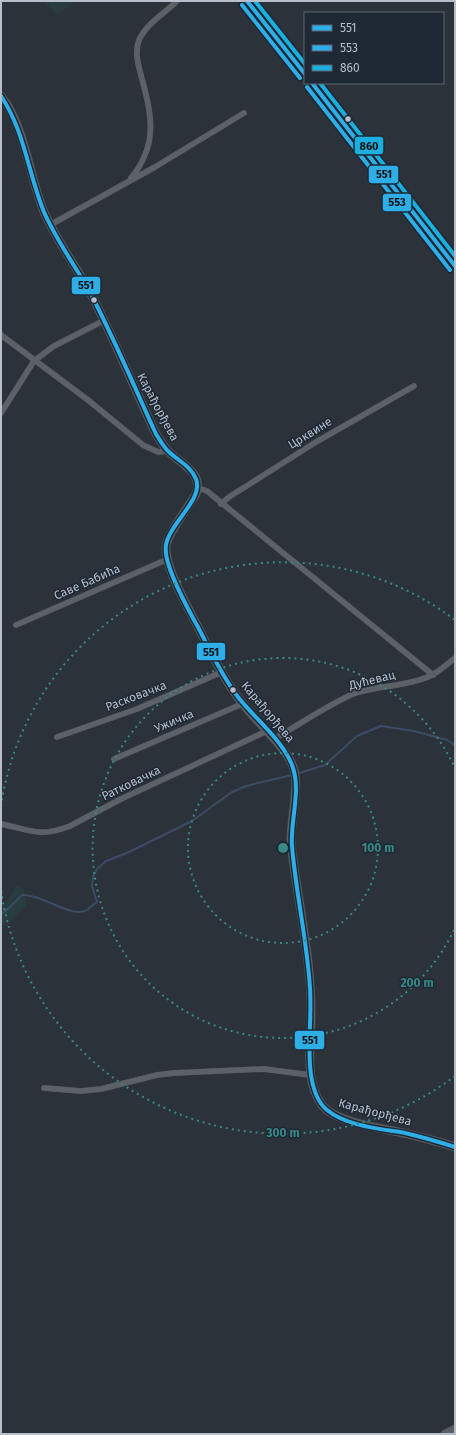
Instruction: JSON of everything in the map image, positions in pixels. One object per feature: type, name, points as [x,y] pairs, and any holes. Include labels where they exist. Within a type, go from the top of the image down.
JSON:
[{"type":"main road","points":[[247,1],[304,73]]},
{"type":"main road","points":[[313,84],[455,266]]},
{"type":"street","points":[[130,180],[147,152],[151,125],[146,95],[138,65],[136,52],[138,43],[147,29],[177,1]]},
{"type":"street","name":"Карађорђева","points":[[1,96],[11,112],[17,126],[35,188],[50,225],[92,296],[156,434],[168,451],[193,472],[198,480],[196,494],[168,538],[166,546],[168,559],[178,589],[222,672],[242,704],[290,759],[295,776],[291,839],[311,990],[310,1075],[318,1100],[325,1109],[331,1113],[354,1122],[408,1134],[455,1147]]},
{"type":"street","points":[[50,225],[186,149],[244,113]]},
{"type":"street","points":[[1,413],[34,361],[54,346],[103,321]]},
{"type":"street","points":[[1,335],[88,400],[143,444],[158,452],[168,451]]},
{"type":"street","name":"Црквине","points":[[221,504],[229,497],[316,442],[414,386]]},
{"type":"street","points":[[198,488],[207,491],[221,504],[433,675]]},
{"type":"street","name":"Саве Бабића","points":[[16,625],[168,559]]},
{"type":"street","name":"Дућевац","points":[[274,739],[354,694],[420,680],[433,675],[455,658]]},
{"type":"street","name":"Расковачка","points":[[57,737],[137,708],[222,672]]},
{"type":"street","name":"Ужичка","points":[[114,759],[242,704]]},
{"type":"street","name":"Ратковачка","points":[[1,824],[30,832],[45,833],[56,831],[70,826],[152,784],[267,731]]},
{"type":"street","points":[[44,1088],[81,1091],[94,1090],[112,1087],[157,1075],[182,1073],[264,1069],[310,1075]]},
{"type":"street","points":[[445,1434],[455,1429]]},
{"type":"shaded area","points":[[43,1],[77,1],[57,14]]},
{"type":"shaded area","points":[[16,886],[24,889],[26,906],[12,920],[1,926],[1,907],[7,902]]},
{"type":"waterway","points":[[296,774],[325,765],[357,736],[381,726],[414,731],[447,740],[455,745]]},
{"type":"waterway","points":[[1,914],[22,895],[39,898],[73,911],[80,912],[87,910],[97,902],[92,886],[93,877],[97,869],[106,861],[127,853],[192,821],[232,792],[246,786],[292,775]]},
{"type":"transit line","name":"551","points":[[247,1],[304,73]]},
{"type":"transit line","name":"860","points":[[255,1],[304,63]]},
{"type":"transit line","name":"553","points":[[242,5],[300,78]]},
{"type":"transit line","name":"551","points":[[313,84],[455,266]]},
{"type":"transit line","name":"860","points":[[321,84],[455,256]]},
{"type":"transit line","name":"553","points":[[307,87],[450,270]]},
{"type":"transit line","name":"551","points":[[1,96],[16,124],[44,212],[55,234],[92,296],[117,347],[156,434],[166,449],[191,470],[196,479],[197,487],[195,495],[168,537],[166,545],[167,559],[175,582],[227,681],[238,697],[277,740],[289,758],[293,768],[296,797],[292,827],[292,846],[309,970],[309,1043],[310,1065],[314,1090],[324,1107],[344,1120],[364,1126],[405,1133],[455,1147]]}]
